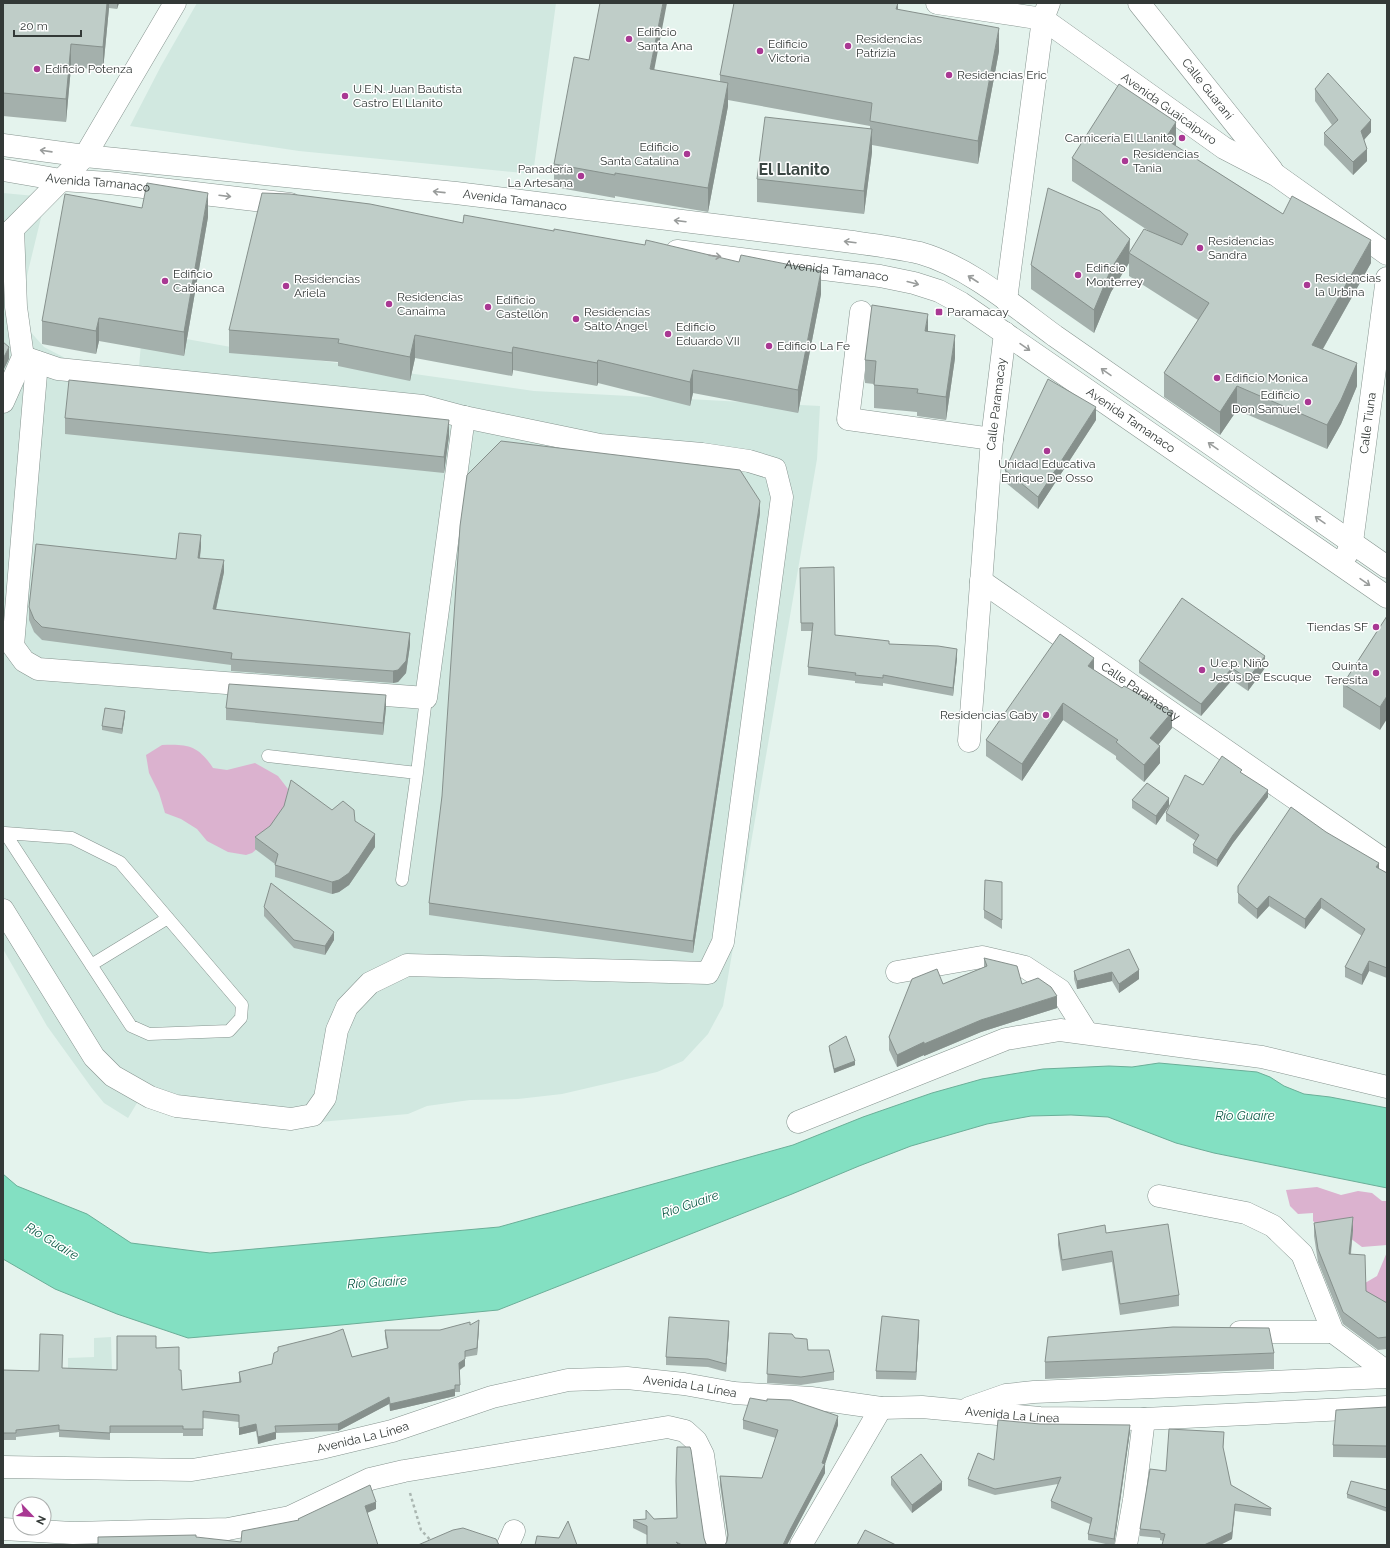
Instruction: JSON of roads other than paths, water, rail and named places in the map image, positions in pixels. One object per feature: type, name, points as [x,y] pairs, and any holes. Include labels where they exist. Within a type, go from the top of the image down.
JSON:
[{"type":"street","points":[[175,3],[85,156],[8,234],[16,307],[30,360],[12,646],[24,661],[38,669],[426,698],[464,417]]},
{"type":"street","name":"Avenida Guaicaipuro","points":[[937,3],[1046,11],[1224,148],[1276,175],[1387,254]]},
{"type":"street","name":"Calle Guaraní","points":[[1139,3],[1276,175]]},
{"type":"street","points":[[1006,300],[1046,11]]},
{"type":"street","name":"Avenida Tamanaco","points":[[3,145],[85,156],[456,193],[896,248],[920,254],[961,270],[1006,300],[1068,345],[1387,567]]},
{"type":"street","name":"Avenida Tamanaco","points":[[3,170],[61,180],[109,183],[306,206]]},
{"type":"street","name":"Avenida Tamanaco","points":[[660,249],[880,276],[914,282],[939,291],[961,303],[1387,598]]},
{"type":"street","name":"Calle Tiuna","points":[[1342,567],[1352,542],[1387,278]]},
{"type":"street","points":[[861,312],[848,419],[992,439]]},
{"type":"street","name":"Calle Paramacay","points":[[1005,334],[992,439],[981,582],[1387,862]]},
{"type":"street","points":[[3,402],[30,360]]},
{"type":"street","points":[[3,910],[94,1058],[113,1076],[150,1096],[176,1106],[291,1119],[313,1115],[325,1098],[337,1030],[347,1007],[370,984],[407,965],[708,973],[723,942],[782,497],[775,469],[749,461],[702,454],[600,445],[464,417],[422,406],[58,369],[30,360]]},
{"type":"street","points":[[969,741],[981,582]]},
{"type":"street","points":[[897,972],[982,957],[1025,967],[1060,990],[1087,1033]]},
{"type":"street","points":[[798,1122],[1006,1039],[1060,1030],[1262,1057],[1387,1087]]},
{"type":"street","points":[[1158,1196],[1246,1213],[1273,1226],[1302,1254],[1333,1332],[1387,1372]]},
{"type":"street","points":[[1218,1332],[1333,1332]]},
{"type":"street","points":[[963,1410],[1006,1395],[1034,1392],[1387,1377]]},
{"type":"street","name":"Avenida La Línea","points":[[3,1467],[192,1470],[317,1449],[392,1431],[492,1397],[568,1380],[627,1378],[684,1384],[734,1393],[811,1398],[881,1408],[922,1407],[1040,1418],[1144,1419],[1387,1408]]},
{"type":"street","points":[[801,1545],[881,1408]]},
{"type":"street","points":[[1126,1545],[1134,1500],[1144,1419]]},
{"type":"street","points":[[3,1529],[72,1533],[228,1529],[290,1517],[370,1479],[404,1471],[668,1427],[686,1431],[696,1441],[703,1455],[716,1545]]},
{"type":"lane","points":[[402,880],[426,698]]},
{"type":"lane","points":[[268,756],[417,773]]},
{"type":"lane","points":[[4,833],[72,838],[120,862],[242,1005],[241,1018],[229,1031],[149,1034],[131,1026],[4,833]]},
{"type":"lane","points":[[91,965],[168,918]]},
{"type":"water","name":"Río Guaire","points":[[1159,1063],[1257,1072],[1270,1077],[1284,1086],[1304,1094],[1330,1097],[1387,1108],[1387,1188],[1214,1153],[1176,1143],[1108,1117],[1071,1115],[1031,1116],[987,1124],[911,1146],[498,1310],[188,1338],[117,1314],[55,1289],[3,1259],[3,1174],[17,1186],[87,1214],[131,1243],[210,1253],[499,1227],[793,1145],[863,1117],[932,1093],[982,1079],[1043,1069],[1109,1066],[1132,1067]]},
{"type":"place","name":"Edificio Santa Ana","points":[[629,39]]},
{"type":"place","name":"Residencias Patrizia","points":[[848,46]]},
{"type":"place","name":"Edificio Victoria","points":[[760,51]]},
{"type":"place","name":"Edificio Potenza","points":[[37,69]]},
{"type":"place","name":"Residencias Eric","points":[[949,75]]},
{"type":"place","name":"U.E.N. Juan Bautista Castro El Llanito","points":[[345,96]]},
{"type":"place","name":"Carnicería El Llanito","points":[[1182,138]]},
{"type":"place","name":"Edificio Santa Catalina","points":[[687,154]]},
{"type":"place","name":"Residencias Tania","points":[[1125,161]]},
{"type":"place","name":"Panadería La Artesana","points":[[581,176]]},
{"type":"place","name":"Residencias Sandra","points":[[1200,248]]},
{"type":"place","name":"Edificio Monterrey","points":[[1078,275]]},
{"type":"place","name":"Edificio Cabianca","points":[[165,281]]},
{"type":"place","name":"Residencias la Urbina","points":[[1307,285]]},
{"type":"place","name":"Residencias Ariela","points":[[286,286]]},
{"type":"place","name":"Residencias Canaima","points":[[389,304]]},
{"type":"place","name":"Edificio Castellón","points":[[488,307]]},
{"type":"place","name":"Paramacay","points":[[939,312]]},
{"type":"place","name":"Residencias Salto Ángel","points":[[576,319]]},
{"type":"place","name":"Edificio Eduardo VII","points":[[668,334]]},
{"type":"place","name":"Edificio La Fe","points":[[769,346]]},
{"type":"place","name":"Edificio Monica","points":[[1217,378]]},
{"type":"place","name":"Edificio Don Samuel","points":[[1308,402]]},
{"type":"place","name":"Unidad Educativa Enrique De Osso","points":[[1047,451]]},
{"type":"place","name":"Tiendas SF","points":[[1376,627]]},
{"type":"place","name":"U.e.p. Niño Jesús De Escuque","points":[[1202,670]]},
{"type":"place","name":"Quinta Teresita","points":[[1376,673]]},
{"type":"place","name":"Residencias Gaby","points":[[1046,715]]},
{"type":"district","name":"El Llanito","points":[[794,169]]}]
